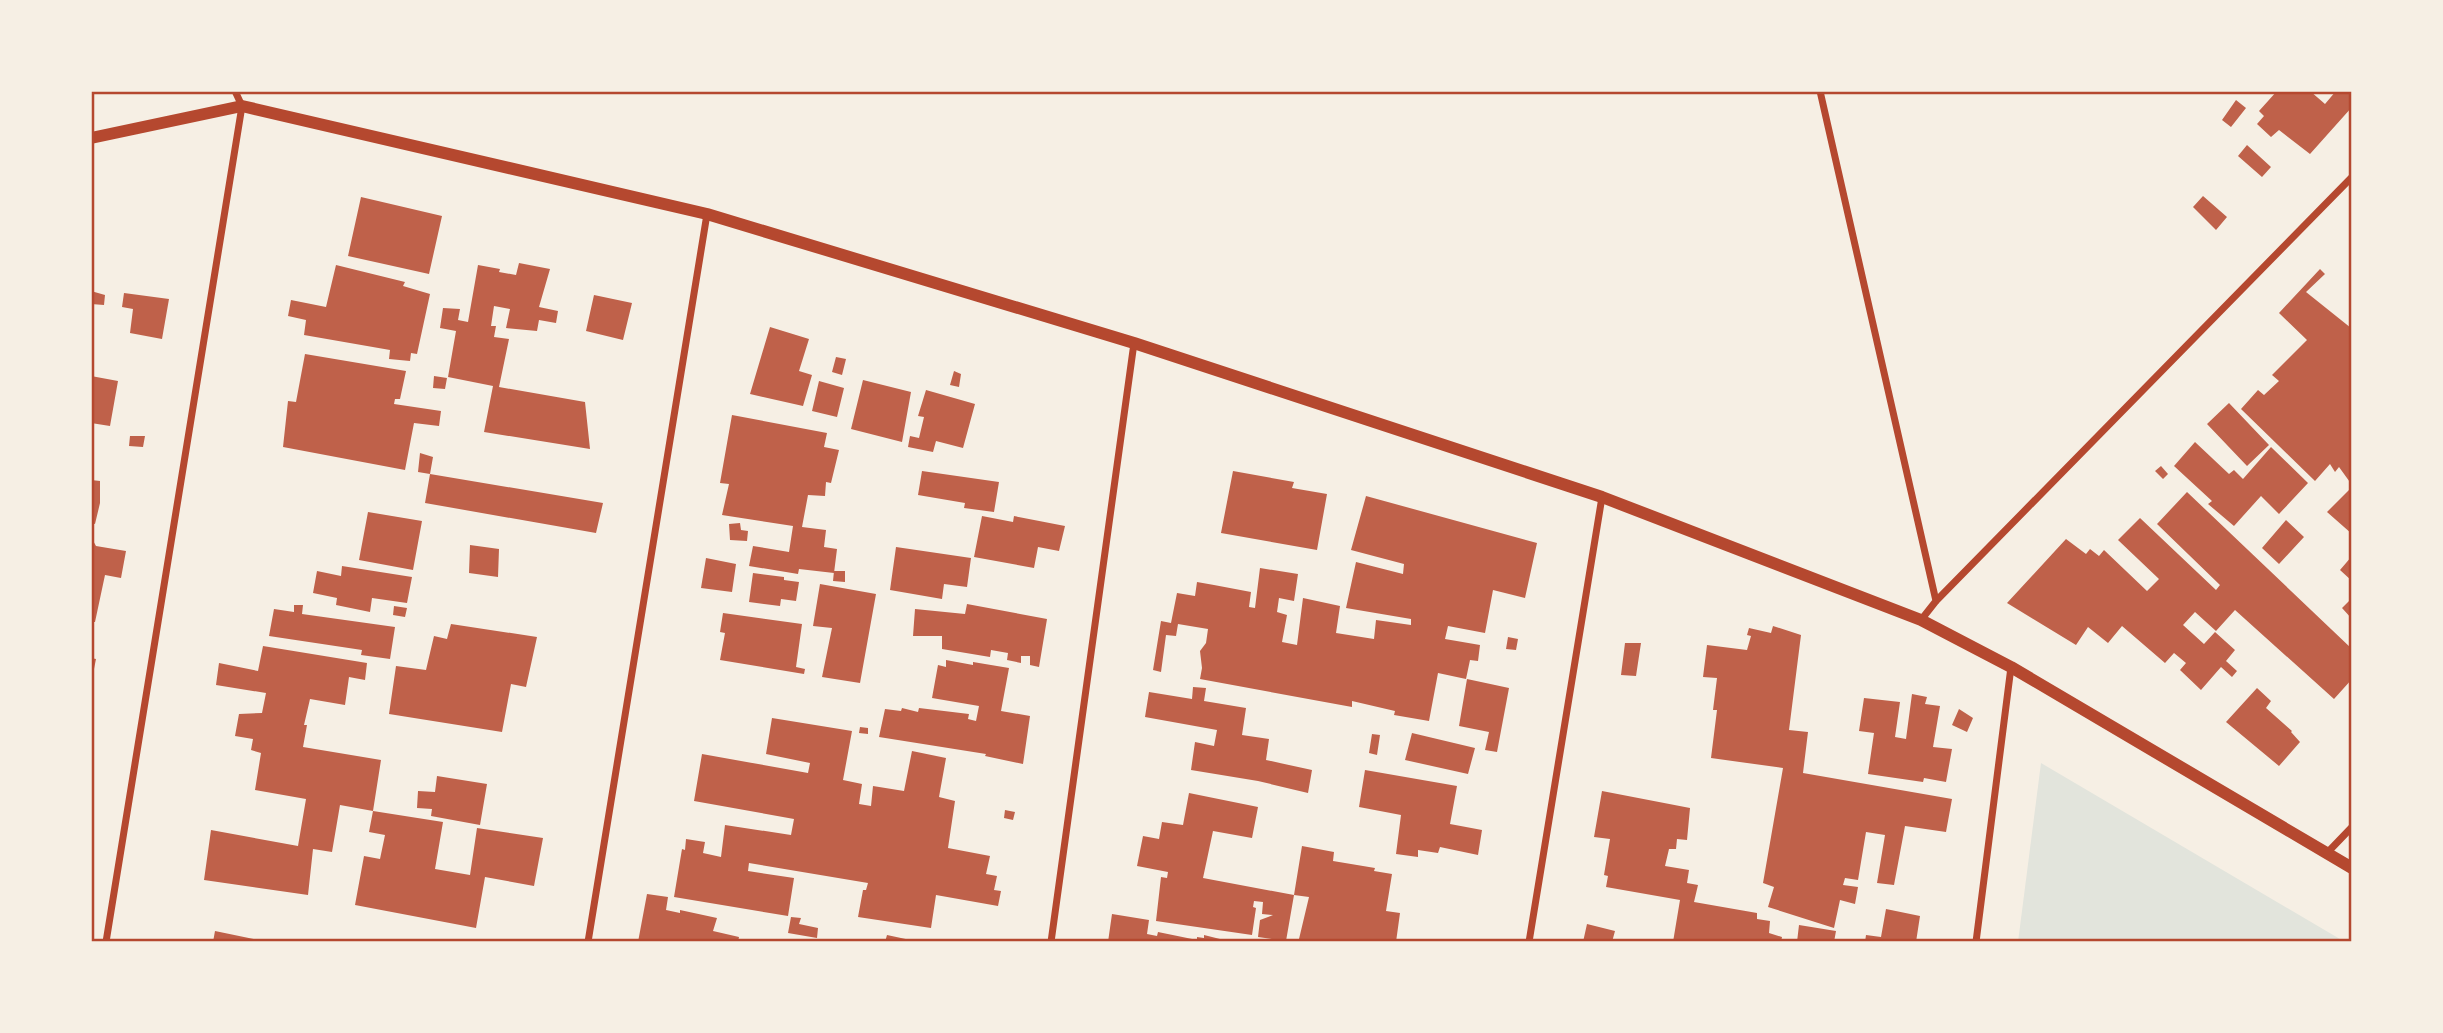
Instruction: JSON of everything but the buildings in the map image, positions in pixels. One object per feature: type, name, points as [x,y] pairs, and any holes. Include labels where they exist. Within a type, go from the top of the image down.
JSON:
[{"type":"street","points":[[106,942],[242,106],[235,91]]},
{"type":"street","points":[[1820,91],[1936,601]]},
{"type":"street","points":[[91,138],[242,106],[707,214],[1133,343],[1602,497],[1921,620],[2011,667],[2352,868]]},
{"type":"street","points":[[1921,620],[1936,601],[2352,177]]},
{"type":"street","points":[[589,942],[707,214]]},
{"type":"street","points":[[1051,942],[1133,343]]},
{"type":"street","points":[[1529,942],[1602,497]]},
{"type":"street","points":[[1976,942],[2011,667]]},
{"type":"street","points":[[2327,853],[2352,827]]},
{"type":"shaded area","points":[[2041,763],[2345,942],[2018,942]]}]
